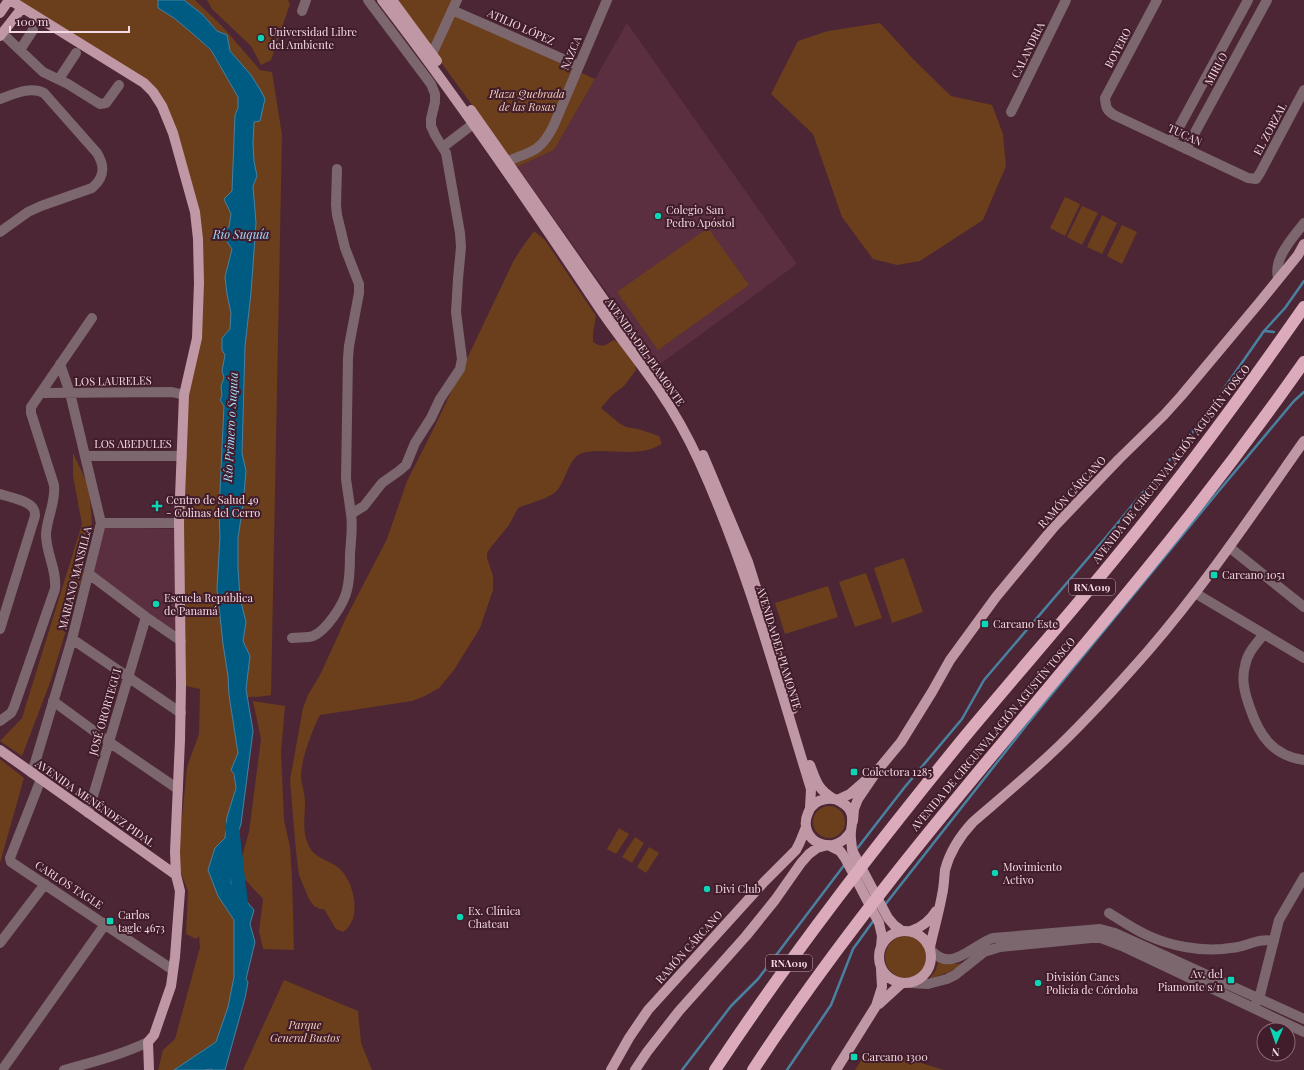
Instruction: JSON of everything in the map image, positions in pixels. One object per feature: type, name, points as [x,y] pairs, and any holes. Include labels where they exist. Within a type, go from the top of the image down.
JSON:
[{"type":"highway","name":"AVENIDA DE CIRCUNVALACIÓN AGUSTÍN TOSCO","points":[[714,1070],[793,957],[863,864],[959,744],[1084,597],[1148,518],[1222,422],[1304,307]]},
{"type":"highway","name":"AVENIDA DE CIRCUNVALACIÓN AGUSTÍN TOSCO","points":[[753,1070],[805,994],[884,887],[1208,493],[1304,362]]},
{"type":"main road","points":[[0,13],[10,0],[144,83],[153,92],[162,106],[173,133],[197,223],[199,283],[197,338],[184,395],[179,523],[181,713],[175,852],[176,875],[180,891],[171,986],[154,1035],[148,1042],[149,1070]]},
{"type":"main road","name":"AVENIDA DEL PIAMONTE","points":[[382,0],[428,60],[544,225],[605,316],[659,390],[679,422],[699,461],[736,550],[811,789],[810,808]]},
{"type":"main road","name":"AVENIDA DEL PIAMONTE","points":[[392,0],[508,161],[667,389],[698,444],[748,562],[806,754],[816,780],[826,794],[836,800]]},
{"type":"main road","points":[[1,35],[22,8]]},
{"type":"main road","name":"RAMÓN CÁRCANO","points":[[852,826],[854,809],[858,799],[877,771],[901,742],[950,660],[996,597],[1054,527],[1182,395],[1304,244]]},
{"type":"main road","points":[[930,948],[944,889],[945,871],[952,848],[973,822],[1059,746],[1149,649],[1195,593],[1304,442]]},
{"type":"main road","name":"AVENIDA MENÉNDEZ PIDAL","points":[[0,750],[176,875]]},
{"type":"main road","name":"RAMÓN CÁRCANO","points":[[836,800],[850,794],[877,771]]},
{"type":"main road","points":[[836,1070],[876,1006],[882,987],[879,961],[882,936],[879,923],[840,851],[829,845],[816,842],[808,833],[806,827],[807,814],[815,803],[821,800],[836,800],[843,803],[848,808],[851,814],[852,850],[888,918],[894,925],[907,931],[917,933],[923,937],[930,948],[932,958],[931,965],[928,972],[917,981],[906,983],[889,978],[881,968]]},
{"type":"main road","points":[[635,1070],[679,1011],[746,936],[775,900],[805,858],[817,848],[837,844],[843,841],[852,826]]},
{"type":"main road","name":"RAMÓN CÁRCANO","points":[[611,1070],[629,1038],[648,1010],[764,882],[796,850],[806,827]]},
{"type":"main road","points":[[881,947],[884,941],[896,932],[918,929],[927,922],[940,904]]},
{"type":"main road","points":[[876,1006],[906,983]]},
{"type":"street","points":[[302,11],[306,0]]},
{"type":"street","points":[[352,514],[364,506],[382,483],[399,472],[406,465],[415,443],[431,418],[440,399],[460,369],[462,359],[456,312],[461,252],[460,233],[444,150],[435,135],[432,126],[431,119],[435,102],[435,94],[431,84],[368,0]]},
{"type":"street","points":[[432,54],[457,0]]},
{"type":"street","name":"NAZCA","points":[[508,161],[533,151],[541,146],[546,139],[607,0]]},
{"type":"street","name":"CALANDRIA","points":[[1011,112],[1066,0]]},
{"type":"street","name":"BOYERO","points":[[1106,108],[1105,98],[1157,0]]},
{"type":"street","name":"MIRLO","points":[[1171,142],[1248,0]]},
{"type":"street","name":"MIRLO","points":[[1186,149],[1267,0]]},
{"type":"street","name":"ATILIO LÓPEZ","points":[[452,10],[579,66]]},
{"type":"street","points":[[20,50],[33,30]]},
{"type":"street","points":[[1,35],[20,50],[43,72],[68,84],[100,104],[106,103],[119,85]]},
{"type":"street","points":[[59,79],[76,53]]},
{"type":"street","points":[[0,99],[32,90],[44,92],[97,153],[103,164],[103,170],[99,182],[92,188],[41,206],[24,215],[0,232]]},
{"type":"street","name":"EL ZORZAL","points":[[1256,179],[1304,90]]},
{"type":"street","name":"TUCAN","points":[[1106,108],[1108,112],[1171,142],[1248,178],[1256,179]]},
{"type":"street","points":[[444,150],[474,126]]},
{"type":"street","points":[[292,638],[313,636],[320,632],[329,623],[344,600],[349,575],[352,514],[346,479],[348,358],[359,293],[359,284],[345,248],[337,215],[337,169]]},
{"type":"street","points":[[1278,278],[1277,268],[1280,258],[1304,223]]},
{"type":"street","points":[[0,721],[11,713],[14,707],[55,589],[55,574],[48,554],[46,534],[54,497],[54,485],[31,413],[31,407],[92,318]]},
{"type":"street","name":"MARIANO MANSILLA","points":[[32,773],[72,639],[101,523],[70,393],[60,364]]},
{"type":"street","name":"LOS LAURELES","points":[[42,393],[172,392],[184,395]]},
{"type":"street","name":"LOS ABEDULES","points":[[85,456],[182,456]]},
{"type":"street","points":[[0,494],[25,502],[35,510],[35,516],[0,629]]},
{"type":"street","points":[[101,523],[179,523]]},
{"type":"street","points":[[1229,547],[1304,608]]},
{"type":"street","points":[[89,574],[146,617],[181,641]]},
{"type":"street","points":[[1195,593],[1304,658]]},
{"type":"street","name":"JOSÉ ORORTEGUI","points":[[88,813],[146,617]]},
{"type":"street","points":[[1264,634],[1252,649],[1245,664],[1243,678],[1244,690],[1248,703],[1254,720],[1266,740],[1280,752],[1288,756],[1304,760]]},
{"type":"street","points":[[72,639],[181,713]]},
{"type":"street","points":[[53,701],[109,742],[178,789]]},
{"type":"street","name":"CARLOS TAGLE","points":[[41,779],[10,858],[11,862],[106,923],[173,970]]},
{"type":"street","points":[[1254,1008],[1259,999],[1282,914],[1304,877]]},
{"type":"street","points":[[0,943],[45,884]]},
{"type":"street","points":[[1109,913],[1148,936],[1170,944],[1186,947],[1221,949],[1238,947],[1263,940],[1274,941]]},
{"type":"street","points":[[2,1070],[106,923]]},
{"type":"street","points":[[930,948],[936,956],[948,960],[961,956],[984,940],[993,938],[1100,929],[1115,933],[1304,1019]]},
{"type":"street","points":[[906,983],[928,984],[947,979],[955,975],[984,952],[1000,946],[1096,938],[1108,940],[1122,946],[1304,1032]]},
{"type":"street","points":[[64,1070],[111,1057],[132,1050],[148,1042]]},
{"type":"shaded area","name":"Colegio San Pedro Apóstol","points":[[627,23],[797,264],[659,365],[517,167],[554,150]]},
{"type":"shaded area","name":"Escuela República de Panamá","points":[[104,527],[175,529],[175,633],[90,573]]},
{"type":"green space","points":[[10,0],[158,0],[158,8],[174,18],[211,51],[238,97],[238,108],[235,115],[232,191],[224,199],[231,214],[229,227],[232,249],[225,277],[231,313],[230,329],[222,350],[225,355],[222,371],[224,378],[221,386],[224,406],[219,512],[229,691],[247,695],[246,689],[250,656],[243,641],[246,622],[240,598],[238,538],[246,471],[242,453],[245,346],[251,293],[256,223],[253,186],[257,176],[253,144],[254,122],[260,121],[251,75],[230,51],[227,35],[217,31],[202,14],[184,0],[195,0],[222,26],[260,70],[272,72],[282,135],[271,695],[255,697],[229,696],[238,753],[231,770],[234,776],[235,787],[227,819],[225,838],[215,848],[218,896],[234,920],[234,977],[228,1008],[216,1042],[174,1070],[158,1070],[163,1050],[175,1039],[200,947],[199,936],[196,939],[186,934],[188,891],[180,871],[179,850],[187,767],[199,734],[200,689],[181,685],[184,395],[195,348],[197,223],[173,133],[153,92]]},
{"type":"green space","name":"Universidad Libre del Ambiente","points":[[207,0],[288,0],[290,4],[271,60],[261,65],[251,46],[212,9]]},
{"type":"green space","points":[[395,0],[454,0],[433,47]]},
{"type":"green space","name":"Plaza Quebrada de las Rosas","points":[[455,15],[595,79],[554,150],[517,167],[435,54]]},
{"type":"green space","points":[[880,23],[914,60],[951,96],[992,105],[1003,134],[1006,166],[983,220],[920,261],[897,265],[873,259],[842,217],[813,134],[771,94],[798,41],[828,31]]},
{"type":"green space","points":[[1065,197],[1080,204],[1065,236],[1050,228]]},
{"type":"green space","points":[[1082,206],[1098,213],[1082,245],[1067,237]]},
{"type":"green space","points":[[1102,215],[1117,223],[1102,254],[1087,247]]},
{"type":"green space","points":[[1122,225],[1137,232],[1122,264],[1107,256]]},
{"type":"green space","points":[[708,228],[749,285],[658,350],[617,292]]},
{"type":"green space","points":[[534,231],[545,240],[596,316],[593,342],[604,346],[614,340],[628,350],[634,361],[636,370],[624,386],[612,395],[601,408],[626,427],[638,429],[659,436],[662,444],[649,450],[623,452],[598,451],[582,453],[578,455],[571,463],[562,484],[556,492],[552,495],[518,508],[509,525],[487,553],[487,558],[493,576],[493,590],[480,628],[454,670],[439,688],[412,701],[320,715],[308,744],[303,761],[301,778],[305,802],[304,829],[308,844],[314,853],[341,870],[350,884],[354,902],[353,919],[349,927],[343,932],[336,929],[324,909],[314,906],[309,899],[299,875],[290,780],[303,708],[346,618],[387,539],[407,481],[514,260]]},
{"type":"green space","points":[[73,453],[89,487],[92,523],[83,574],[51,680],[22,756],[0,741],[22,718],[82,524],[73,476]]},
{"type":"green space","points":[[904,558],[923,612],[892,623],[874,568]]},
{"type":"green space","points":[[866,573],[882,618],[855,627],[839,582]]},
{"type":"green space","points":[[828,586],[838,617],[785,634],[775,603]]},
{"type":"green space","points":[[253,701],[285,706],[281,752],[284,820],[290,847],[292,877],[294,950],[263,949],[259,931],[263,899],[239,873],[249,832],[261,739]]},
{"type":"green space","points":[[0,759],[24,778],[0,863]]},
{"type":"green space","points":[[826,806],[832,806],[841,810],[845,822],[841,834],[832,838],[826,838],[817,834],[813,825],[813,819],[817,810]]},
{"type":"green space","points":[[619,828],[629,834],[616,854],[607,849]]},
{"type":"green space","points":[[635,837],[644,843],[632,863],[622,857]]},
{"type":"green space","points":[[649,847],[659,853],[646,873],[637,867]]},
{"type":"green space","points":[[906,936],[921,942],[927,957],[921,972],[906,978],[891,972],[885,957],[891,942]]},
{"type":"green space","points":[[938,962],[954,964],[966,963],[949,972],[929,979],[936,970]]},
{"type":"green space","name":"Parque General Bustos","points":[[284,980],[358,1011],[361,1043],[372,1070],[243,1070]]},
{"type":"green space","points":[[866,1053],[898,1056],[944,1070],[855,1070]]},
{"type":"water","name":"Río Suquía","points":[[158,0],[184,0],[202,14],[217,31],[227,35],[230,51],[251,75],[265,99],[260,121],[254,122],[253,144],[257,176],[253,186],[256,223],[251,293],[245,346],[242,453],[246,471],[238,538],[240,598],[246,622],[243,641],[250,656],[246,689],[253,731],[241,824],[234,845],[231,883],[254,910],[250,924],[255,942],[246,979],[248,982],[245,998],[225,1070],[174,1070],[216,1042],[228,1007],[234,977],[234,920],[218,896],[208,870],[215,848],[225,838],[227,817],[236,788],[234,774],[231,770],[238,753],[229,695],[217,588],[224,406],[220,400],[222,396],[221,386],[224,378],[222,371],[225,355],[222,350],[222,338],[230,329],[231,313],[225,277],[232,249],[221,233],[229,227],[231,214],[224,199],[232,191],[235,115],[238,108],[238,97],[211,50],[174,18],[158,8]]},
{"type":"waterway","points":[[856,850],[904,788],[962,719],[984,680],[1107,536],[1200,423],[1264,331],[1285,308],[1304,281]]},
{"type":"waterway","points":[[1264,331],[1274,332]]},
{"type":"waterway","points":[[884,906],[1028,723],[1217,493],[1294,401],[1304,392]]},
{"type":"waterway","name":"Río Primero o Suquía","points":[[232,827],[242,912]]},
{"type":"waterway","points":[[682,1070],[731,1006],[758,979],[845,864]]},
{"type":"waterway","points":[[787,1070],[831,1005],[853,949],[874,920]]},
{"type":"place","name":"Universidad Libre del Ambiente","points":[[261,38]]},
{"type":"place","name":"Colegio San Pedro Apóstol","points":[[658,216]]},
{"type":"place","name":"Centro de Salud 49 - Colinas del Cerro","points":[[157,506]]},
{"type":"place","name":"Carcano 1051","points":[[1214,575]]},
{"type":"place","name":"Escuela República de Panamá","points":[[156,604]]},
{"type":"place","name":"Carcano Este","points":[[985,624]]},
{"type":"place","name":"Colectora 1285","points":[[854,772]]},
{"type":"place","name":"Movimiento Activo","points":[[995,873]]},
{"type":"place","name":"Divi Club","points":[[707,889]]},
{"type":"place","name":"Ex. Clínica Chateau","points":[[460,917]]},
{"type":"place","name":"Carlos tagle 4673","points":[[110,921]]},
{"type":"place","name":"Av. del Piamonte s/n","points":[[1231,980]]},
{"type":"place","name":"División Canes Policía de Córdoba","points":[[1038,983]]},
{"type":"place","name":"Carcano 1300","points":[[854,1057]]}]
